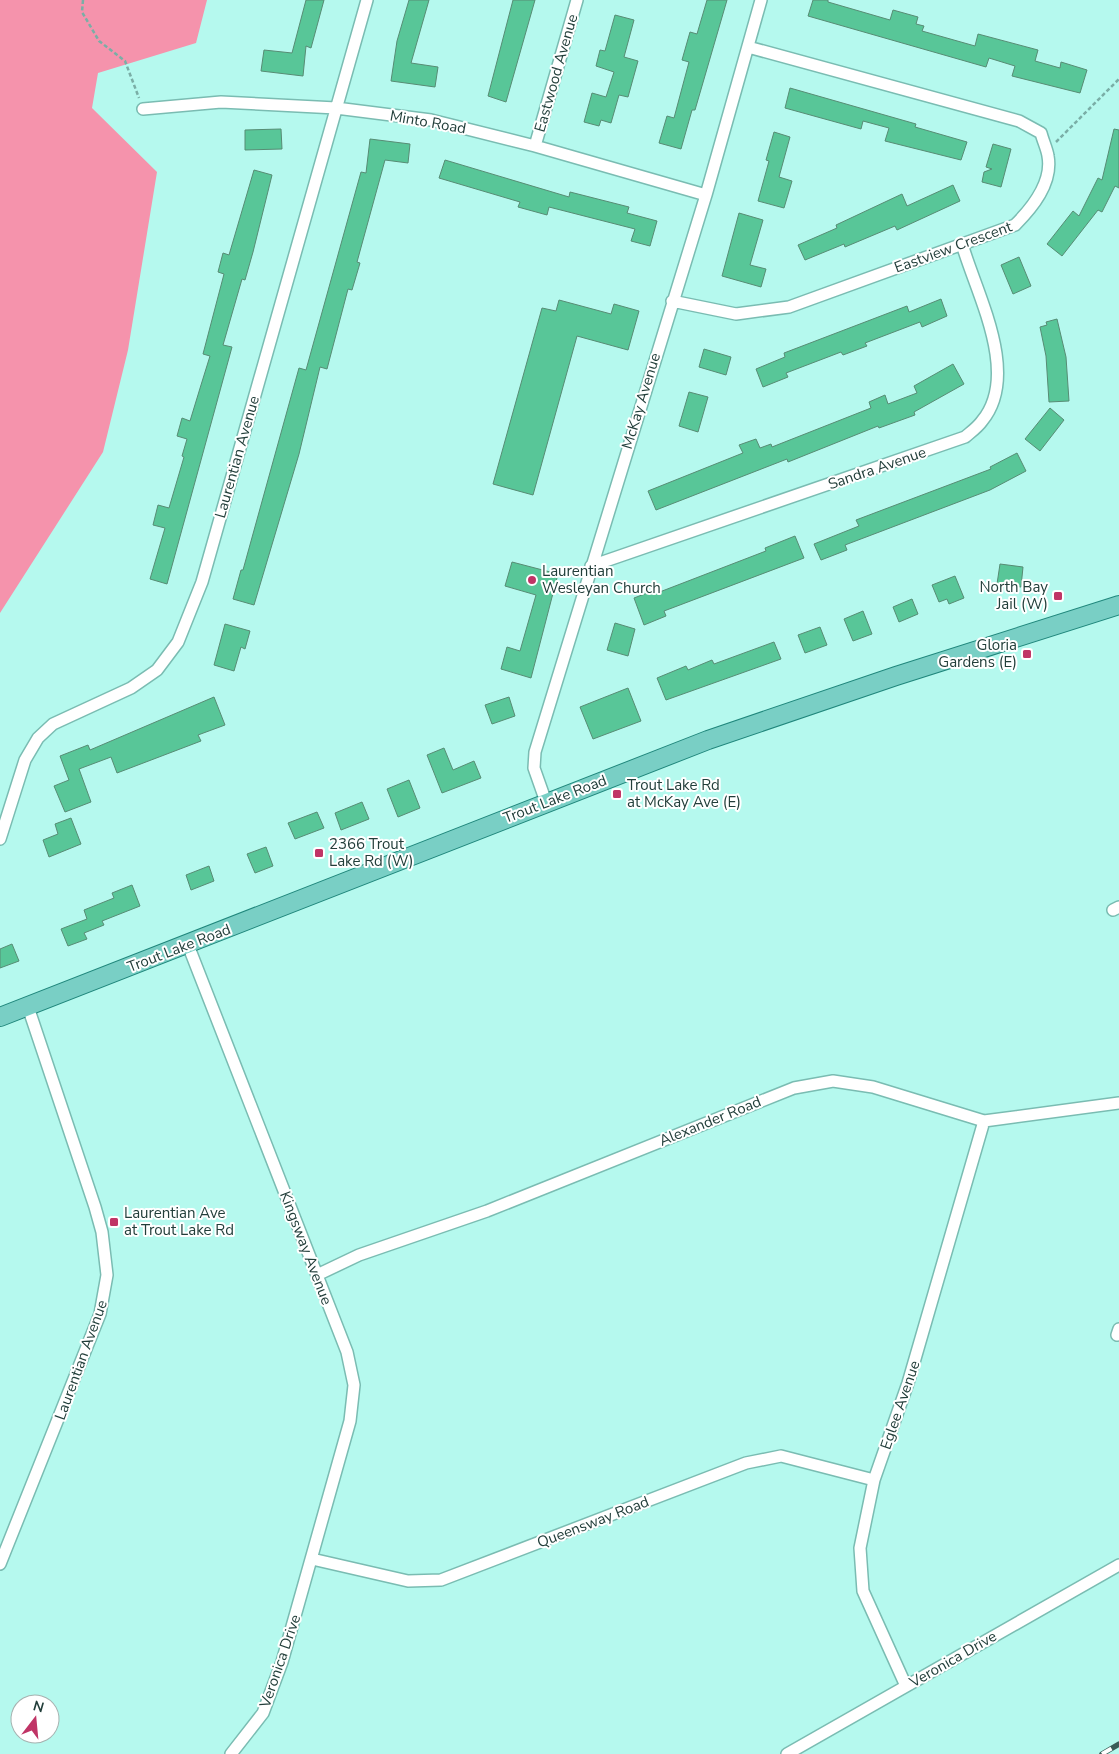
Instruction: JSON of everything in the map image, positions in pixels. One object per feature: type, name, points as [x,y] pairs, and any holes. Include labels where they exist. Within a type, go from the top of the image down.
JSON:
[{"type":"main road","name":"Trout Lake Road","points":[[0,1017],[708,740],[896,676],[1119,605]]},
{"type":"street","name":"Laurentian Avenue","points":[[0,839],[25,760],[38,738],[54,724],[131,688],[157,670],[178,642],[202,582],[366,0]]},
{"type":"street","name":"Eastwood Avenue","points":[[535,146],[577,0]]},
{"type":"street","name":"McKay Avenue","points":[[546,802],[534,768],[535,752],[706,195],[761,0]]},
{"type":"street","points":[[748,46],[1019,121],[1041,134],[1046,151]]},
{"type":"street","name":"Minto Road","points":[[143,110],[221,102],[336,108],[430,120],[535,146],[706,195]]},
{"type":"street","name":"Eastview Crescent","points":[[672,301],[736,314],[790,307],[1015,225],[1034,206],[1044,184],[1048,157],[1046,151]]},
{"type":"street","name":"Sandra Avenue","points":[[591,566],[965,437],[983,420],[994,399],[998,374],[996,349],[962,244]]},
{"type":"street","name":"Kingsway Avenue","points":[[188,945],[347,1352],[354,1385],[350,1421],[312,1559]]},
{"type":"street","name":"Laurentian Avenue","points":[[0,1564],[93,1336],[105,1293],[107,1275],[102,1232],[95,1207],[28,1007]]},
{"type":"street","name":"Alexander Road","points":[[317,1275],[358,1255],[487,1211],[794,1088],[833,1081],[873,1087],[984,1121],[1119,1103]]},
{"type":"street","name":"Eglee Avenue","points":[[906,1686],[863,1591],[860,1548],[874,1480],[908,1383],[984,1121]]},
{"type":"street","name":"Queensway Road","points":[[312,1559],[408,1582],[441,1580],[746,1464],[781,1456],[874,1480]]},
{"type":"street","name":"Veronica Drive","points":[[231,1754],[263,1713],[282,1662],[312,1559]]},
{"type":"street","name":"Veronica Drive","points":[[787,1754],[1119,1565]]},
{"type":"path","points":[[83,0],[82,12],[99,41],[125,61],[143,110]]},
{"type":"path","points":[[1046,151],[1119,78]]},
{"type":"shaded area","points":[[0,0],[207,0],[196,43],[98,73],[92,108],[157,172],[128,350],[103,452],[0,613]]},
{"type":"building","points":[[306,0],[324,0],[311,48],[306,46],[303,76],[261,71],[264,50],[292,53]]},
{"type":"building","points":[[409,0],[429,0],[411,63],[438,67],[435,87],[391,81],[397,41]]},
{"type":"building","points":[[513,0],[535,0],[506,102],[488,96]]},
{"type":"building","points":[[707,0],[727,0],[695,110],[692,110],[681,149],[659,143],[667,116],[674,118],[689,62],[682,60],[690,32],[697,34]]},
{"type":"building","points":[[813,0],[828,0],[828,2],[890,20],[893,10],[918,17],[916,24],[924,26],[922,31],[975,46],[978,34],[1038,50],[1035,61],[1060,68],[1061,62],[1087,70],[1080,93],[1012,76],[1015,66],[989,58],[986,67],[808,16]]},
{"type":"building","points":[[615,15],[634,20],[624,57],[638,61],[628,97],[619,95],[611,123],[601,120],[599,126],[584,122],[592,93],[606,97],[614,72],[596,66],[600,50],[605,51]]},
{"type":"building","points":[[790,88],[916,124],[915,127],[967,142],[961,160],[885,141],[889,128],[863,121],[861,129],[785,108]]},
{"type":"building","points":[[281,129],[282,149],[245,150],[245,130]]},
{"type":"building","points":[[1114,129],[1119,130],[1119,188],[1115,186],[1102,212],[1098,210],[1062,256],[1047,244],[1073,211],[1079,216],[1098,178],[1102,180]]},
{"type":"building","points":[[774,132],[790,137],[779,177],[792,181],[784,208],[758,201],[769,161],[766,160]]},
{"type":"building","points":[[370,139],[410,144],[408,163],[385,160],[357,262],[360,263],[352,290],[348,289],[327,369],[320,367],[299,454],[254,605],[233,599],[241,570],[243,570],[299,368],[306,370],[361,172],[366,173]]},
{"type":"building","points":[[993,144],[1011,149],[1001,187],[982,182],[984,172],[992,169],[986,167]]},
{"type":"building","points":[[445,160],[569,197],[570,192],[629,207],[627,213],[657,221],[650,246],[631,241],[635,229],[549,207],[547,215],[518,207],[520,202],[439,178]]},
{"type":"building","points":[[254,170],[272,175],[245,280],[242,279],[223,345],[232,347],[167,584],[150,579],[165,528],[153,525],[158,505],[169,508],[184,457],[182,456],[187,439],[177,436],[182,418],[190,421],[210,356],[203,354],[224,274],[218,272],[223,253],[229,255]]},
{"type":"building","points":[[953,185],[960,201],[897,230],[895,226],[845,247],[844,244],[805,260],[798,245],[837,228],[836,225],[902,194],[907,206]]},
{"type":"building","points":[[739,213],[763,220],[750,265],[766,269],[761,287],[722,276]]},
{"type":"building","points":[[1019,257],[1031,286],[1013,294],[1001,265]]},
{"type":"building","points":[[941,299],[947,316],[922,327],[920,322],[865,343],[867,346],[843,355],[841,352],[786,373],[788,377],[763,387],[756,369],[785,357],[784,353],[907,306],[909,312]]},
{"type":"building","points":[[559,300],[611,314],[614,304],[639,311],[628,350],[577,336],[533,495],[493,484],[542,308],[556,311]]},
{"type":"building","points":[[1057,319],[1066,357],[1069,401],[1049,402],[1046,356],[1040,327],[1047,325],[1046,322]]},
{"type":"building","points":[[704,349],[731,357],[726,375],[699,367]]},
{"type":"building","points":[[953,364],[964,384],[914,412],[915,415],[879,428],[878,426],[788,462],[787,459],[656,510],[648,491],[743,453],[739,445],[756,439],[760,448],[771,444],[772,447],[871,408],[869,402],[885,395],[888,404],[917,393],[914,386]]},
{"type":"building","points":[[689,392],[708,397],[698,432],[679,426]]},
{"type":"building","points":[[1050,408],[1064,420],[1040,451],[1025,439]]},
{"type":"building","points":[[1017,453],[1026,471],[990,490],[845,545],[847,550],[821,560],[814,544],[859,526],[856,520],[991,469],[990,467]]},
{"type":"building","points":[[795,536],[804,558],[664,611],[666,616],[644,625],[634,598],[655,590],[657,593],[766,551],[765,548]]},
{"type":"building","points":[[512,562],[558,574],[531,678],[501,669],[507,647],[520,651],[536,595],[505,586]]},
{"type":"building","points":[[1000,564],[1023,567],[1021,587],[997,584]]},
{"type":"building","points":[[955,576],[964,598],[949,604],[947,599],[939,602],[932,585]]},
{"type":"building","points":[[912,599],[918,614],[899,622],[893,607]]},
{"type":"building","points":[[863,611],[872,634],[853,641],[844,619]]},
{"type":"building","points":[[615,623],[635,629],[628,656],[607,650]]},
{"type":"building","points":[[225,624],[250,631],[245,649],[241,647],[234,671],[214,665]]},
{"type":"building","points":[[820,627],[827,645],[805,653],[798,635]]},
{"type":"building","points":[[774,642],[781,659],[666,700],[657,678],[686,666],[688,670],[712,660],[714,664]]},
{"type":"building","points":[[628,688],[641,721],[593,739],[580,707]]},
{"type":"building","points":[[214,697],[225,725],[198,735],[201,741],[117,773],[111,757],[79,769],[91,802],[65,812],[54,786],[69,780],[60,756],[88,745],[90,750]]},
{"type":"building","points":[[509,697],[515,716],[492,724],[485,705]]},
{"type":"building","points":[[444,748],[453,770],[474,761],[481,778],[442,793],[427,755]]},
{"type":"building","points":[[409,780],[420,808],[398,817],[387,789]]},
{"type":"building","points":[[362,802],[369,819],[341,830],[335,813]]},
{"type":"building","points":[[317,812],[324,828],[295,839],[288,823]]},
{"type":"building","points":[[71,818],[81,844],[49,857],[43,840],[58,834],[55,824]]},
{"type":"building","points":[[266,847],[273,866],[255,873],[247,854]]},
{"type":"building","points":[[209,866],[214,881],[191,890],[186,875]]},
{"type":"building","points":[[132,885],[140,906],[102,921],[104,925],[84,933],[87,939],[68,946],[61,929],[87,919],[84,910],[114,898],[112,893]]},
{"type":"building","points":[[12,944],[19,961],[0,968],[0,949]]},
{"type":"railway","points":[[1102,1754],[1119,1744]]},
{"type":"place","name":"Laurentian Wesleyan Church","points":[[532,580]]},
{"type":"place","name":"North Bay Jail (W)","points":[[1058,596]]},
{"type":"place","name":"Gloria Gardens (E)","points":[[1027,654]]},
{"type":"place","name":"Trout Lake Rd at McKay Ave (E)","points":[[617,794]]},
{"type":"place","name":"2366 Trout Lake Rd (W)","points":[[319,853]]},
{"type":"place","name":"Laurentian Ave at Trout Lake Rd","points":[[114,1222]]}]
